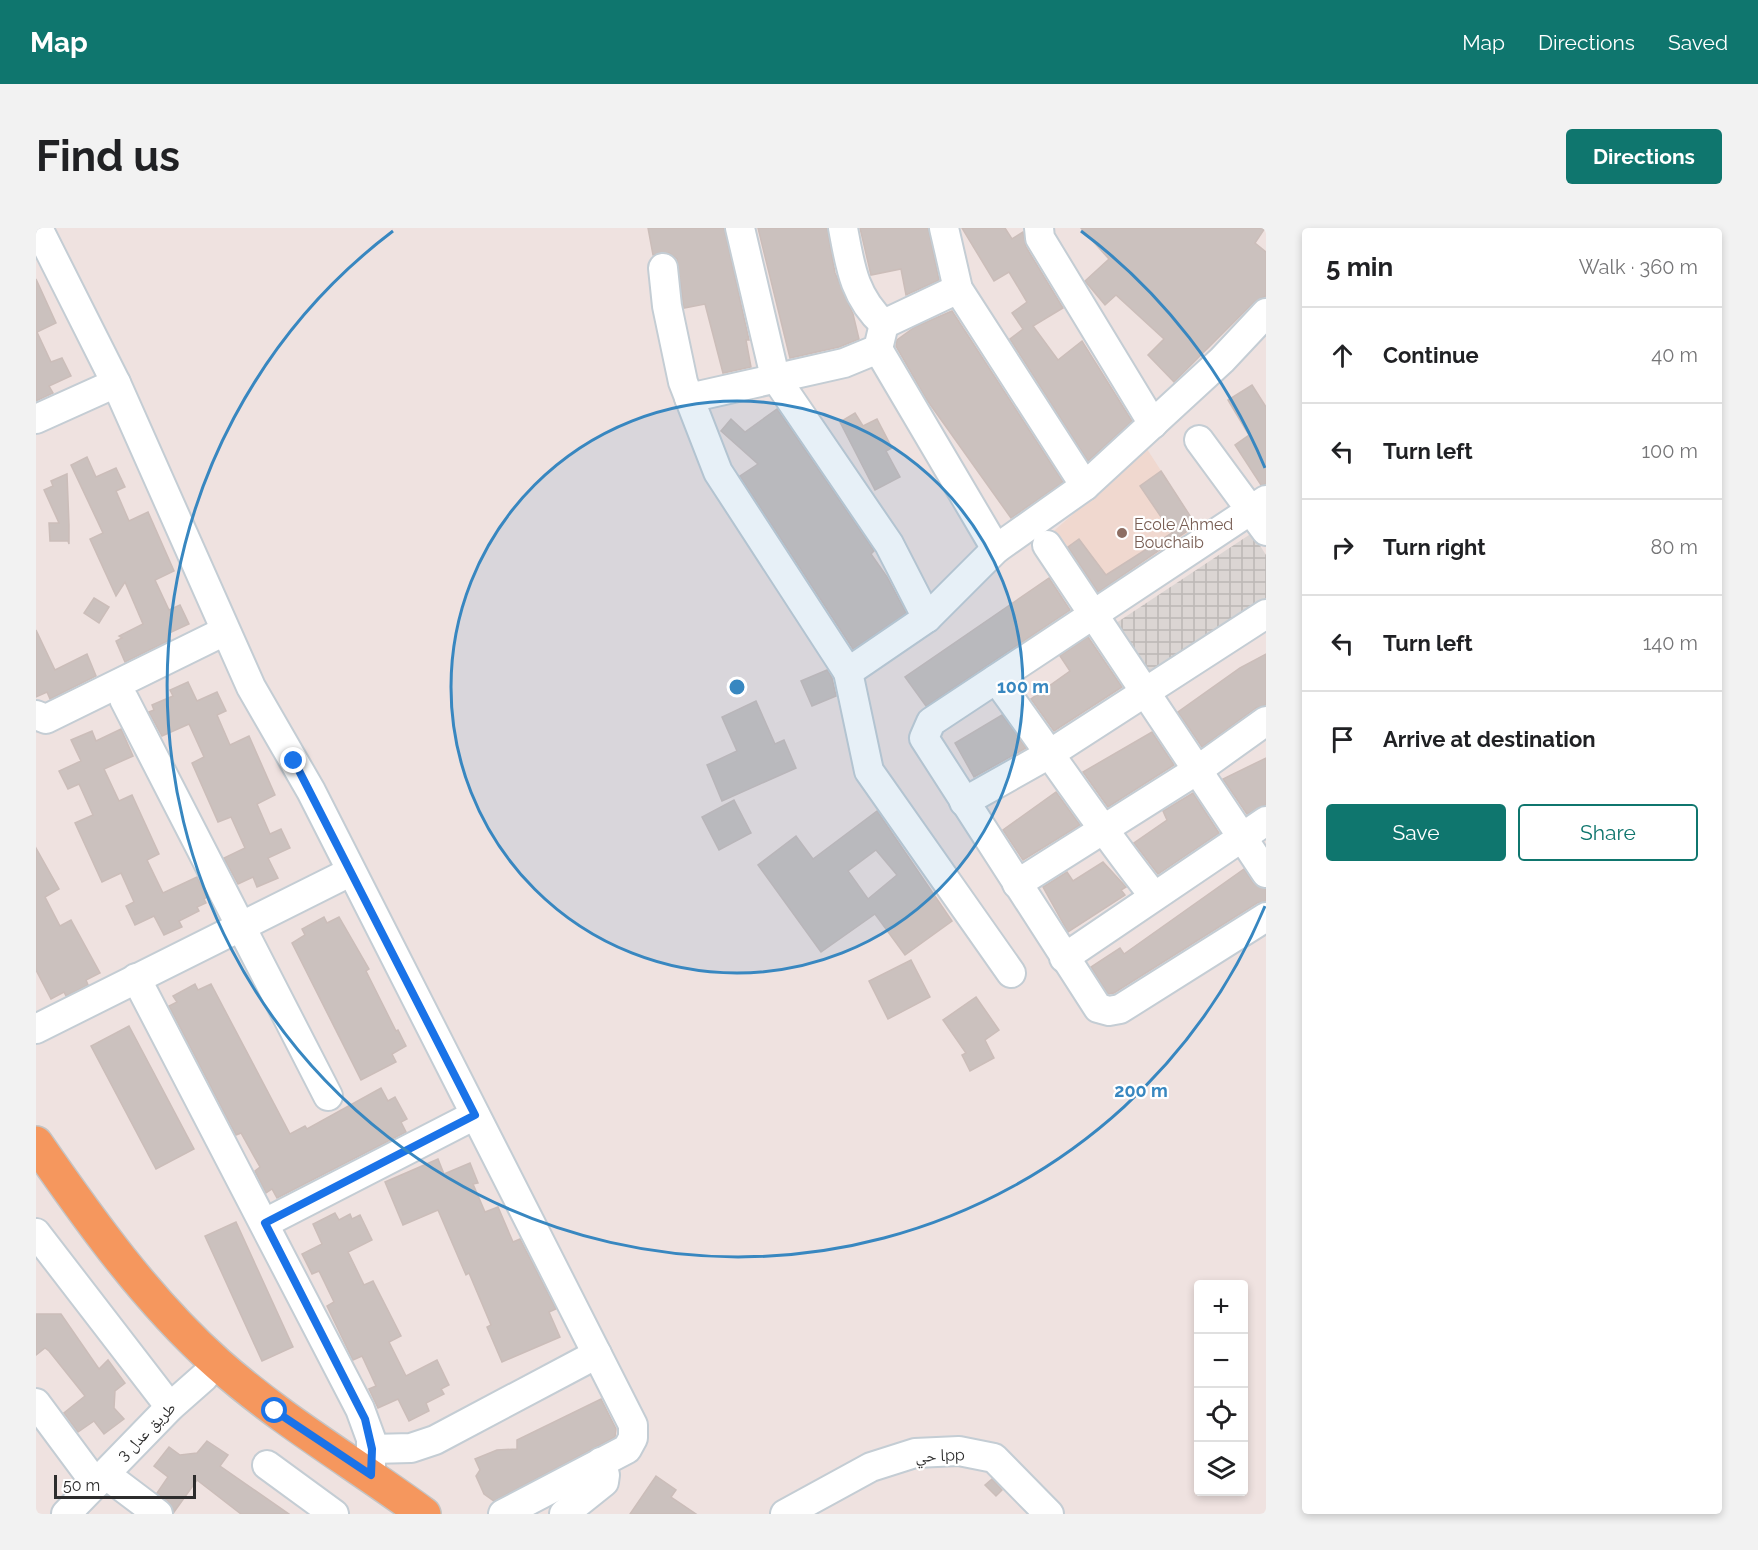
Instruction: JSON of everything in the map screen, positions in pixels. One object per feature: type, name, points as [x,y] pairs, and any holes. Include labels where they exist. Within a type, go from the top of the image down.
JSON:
[{"type":"main road","points":[[36,1143],[138,1280],[189,1337],[275,1411],[371,1462],[424,1514]]},
{"type":"main road","points":[[36,1179],[110,1281],[156,1332],[204,1377],[385,1514]]},
{"type":"street","points":[[38,228],[116,383],[251,687],[311,791],[634,1431],[627,1449],[505,1513]]},
{"type":"street","points":[[740,228],[775,377],[889,544],[927,618]]},
{"type":"street","points":[[843,228],[853,279],[859,295],[996,549]]},
{"type":"street","points":[[944,228],[958,290],[1085,486]]},
{"type":"street","points":[[1039,228],[1040,238],[1153,424]]},
{"type":"street","points":[[663,268],[674,344],[689,398],[718,472],[848,672],[868,771],[1011,973]]},
{"type":"street","points":[[689,398],[844,363],[881,337],[958,290]]},
{"type":"street","points":[[848,672],[927,618],[996,549],[1085,486],[1222,360],[1266,313]]},
{"type":"street","points":[[36,419],[116,383]]},
{"type":"street","points":[[1199,440],[1261,514],[1092,615],[931,722],[925,731],[926,744],[1094,1004],[1104,1011],[1115,1011],[1266,917]]},
{"type":"street","points":[[1047,545],[1144,692],[1199,769],[1266,873]]},
{"type":"street","points":[[964,802],[1051,753],[1266,614]]},
{"type":"street","points":[[36,715],[46,719],[225,632]]},
{"type":"street","points":[[996,679],[1051,753],[1102,830],[1154,896]]},
{"type":"street","points":[[124,699],[328,1096]]},
{"type":"street","points":[[1017,884],[1199,769],[1266,721]]},
{"type":"street","points":[[1064,958],[1266,820]]},
{"type":"street","points":[[36,1029],[350,872]]},
{"type":"street","points":[[136,978],[360,1409],[371,1462],[435,1440],[597,1354]]},
{"type":"street","points":[[265,1223],[475,1115]]},
{"type":"street","points":[[36,1233],[170,1407]]},
{"type":"street","name":"طريق عدل 3","points":[[66,1514],[170,1407],[204,1377]]},
{"type":"street","points":[[36,1403],[101,1479],[158,1514]]},
{"type":"street","name":"حي lpp","points":[[785,1514],[871,1467],[915,1453],[959,1451],[994,1458],[1049,1514]]},
{"type":"street","points":[[564,1514],[604,1482],[605,1475],[601,1462]]},
{"type":"street","points":[[267,1465],[334,1514]]},
{"type":"shaded area","name":"Ecole Ahmed Bouchaib","points":[[1147,449],[1196,525],[1190,530],[1199,545],[1106,611],[1047,537]]},
{"type":"shaded area","points":[[1252,533],[1266,555],[1266,601],[1138,683],[1104,631]]},
{"type":"building","points":[[648,228],[724,228],[749,340],[746,340],[751,367],[723,373],[705,304],[684,308],[677,259],[669,253],[653,255]]},
{"type":"building","points":[[758,228],[827,228],[835,273],[853,314],[859,339],[839,347],[790,358]]},
{"type":"building","points":[[860,228],[928,228],[939,280],[906,295],[901,269],[871,275]]},
{"type":"building","points":[[962,228],[1005,228],[1012,239],[1023,232],[1026,247],[1063,308],[1033,326],[1058,360],[1082,341],[1132,421],[1088,461],[1010,339],[1023,329],[1012,313],[1027,302],[1009,272],[994,281]]},
{"type":"building","points":[[1081,228],[1265,228],[1255,243],[1266,252],[1266,296],[1254,302],[1174,382],[1148,355],[1164,339],[1116,295],[1105,305],[1085,281],[1109,259]]},
{"type":"building","points":[[36,279],[56,323],[37,332],[51,362],[62,358],[71,376],[49,386],[53,393],[36,401]]},
{"type":"building","points":[[952,311],[1063,482],[1011,518],[927,400],[896,346],[897,340],[915,327]]},
{"type":"building","points":[[1252,385],[1266,407],[1266,484],[1261,485],[1235,445],[1249,435],[1228,400]]},
{"type":"building","points":[[777,409],[874,551],[871,554],[887,577],[906,613],[853,649],[740,476],[758,464],[721,431],[731,419],[745,432]]},
{"type":"building","points":[[855,413],[863,426],[877,419],[892,448],[886,451],[900,477],[875,490],[840,422]]},
{"type":"building","points":[[87,457],[96,477],[116,468],[125,487],[116,491],[129,521],[148,512],[174,571],[155,580],[169,610],[180,605],[189,624],[167,634],[170,640],[125,662],[116,641],[122,638],[119,636],[143,624],[125,582],[116,596],[90,539],[103,533],[71,465]]},
{"type":"building","points":[[1161,471],[1196,525],[1098,592],[1068,547],[1079,539],[1106,575],[1172,533],[1140,486]]},
{"type":"building","points":[[67,474],[69,544],[68,541],[50,541],[49,523],[59,523],[44,490],[53,486],[51,481]]},
{"type":"building","points":[[1049,578],[1070,610],[926,706],[905,677]]},
{"type":"building","points":[[94,598],[109,607],[99,623],[84,613]]},
{"type":"building","points":[[36,630],[55,670],[87,654],[96,676],[50,699],[47,692],[36,697]]},
{"type":"building","points":[[1088,637],[1122,687],[1054,731],[1031,699],[1070,671],[1060,656]]},
{"type":"building","points":[[1266,654],[1266,705],[1256,708],[1202,747],[1178,712],[1240,668]]},
{"type":"building","points":[[827,670],[832,678],[836,696],[812,706],[801,681]]},
{"type":"building","points":[[188,682],[197,701],[217,692],[226,711],[217,715],[230,745],[249,736],[275,795],[257,804],[270,834],[281,829],[290,848],[268,858],[278,878],[257,887],[253,877],[238,884],[224,858],[245,848],[231,817],[218,822],[192,763],[204,757],[189,724],[162,736],[149,712],[154,710],[152,705],[173,696],[170,690]]},
{"type":"building","points":[[756,701],[775,744],[784,740],[796,768],[722,801],[707,765],[737,751],[722,717]]},
{"type":"building","points":[[1002,715],[1026,748],[974,777],[955,743]]},
{"type":"building","points":[[121,729],[133,756],[104,769],[119,801],[132,795],[159,854],[147,860],[163,893],[197,877],[207,897],[204,899],[206,903],[197,907],[199,911],[179,921],[182,927],[164,935],[154,916],[135,925],[126,906],[134,902],[121,873],[102,882],[75,823],[93,815],[79,784],[68,789],[59,771],[81,761],[71,740],[92,731],[96,741]]},
{"type":"building","points":[[1152,732],[1174,765],[1108,807],[1083,772]]},
{"type":"building","points":[[1266,758],[1266,805],[1247,814],[1223,779]]},
{"type":"building","points":[[1056,792],[1080,825],[1023,860],[1003,830]]},
{"type":"building","points":[[1193,793],[1219,833],[1158,874],[1134,843],[1167,820],[1163,811]]},
{"type":"building","points":[[734,800],[751,833],[719,850],[702,817]]},
{"type":"building","points":[[877,811],[952,921],[905,955],[875,914],[821,952],[758,865],[796,836],[813,859]],"holes":[[[876,850],[897,875],[868,899],[848,871]]]},
{"type":"building","points":[[36,848],[59,889],[45,897],[60,926],[71,920],[100,973],[86,980],[88,985],[66,996],[64,992],[51,999],[36,970]]},
{"type":"building","points":[[1103,862],[1126,887],[1121,890],[1125,895],[1068,932],[1043,887],[1067,872],[1073,881]]},
{"type":"building","points":[[1244,869],[1253,883],[1266,889],[1266,901],[1257,903],[1114,993],[1108,994],[1091,967],[1120,948],[1124,954]]},
{"type":"building","points":[[324,917],[327,923],[339,917],[369,969],[366,971],[406,1046],[392,1054],[396,1062],[361,1080],[292,943],[305,935],[302,929]]},
{"type":"building","points":[[911,960],[930,997],[888,1019],[869,981]]},
{"type":"building","points":[[195,984],[198,990],[211,984],[290,1134],[305,1126],[307,1129],[381,1088],[388,1101],[395,1097],[407,1119],[401,1122],[406,1132],[277,1198],[272,1189],[266,1193],[255,1171],[260,1167],[241,1133],[236,1135],[169,1006],[177,1002],[173,996]]},
{"type":"building","points":[[976,997],[999,1030],[985,1040],[994,1058],[970,1071],[962,1055],[966,1053],[943,1020]]},
{"type":"building","points":[[129,1026],[194,1149],[156,1169],[91,1046]]},
{"type":"building","points":[[438,1159],[444,1174],[470,1163],[478,1183],[473,1184],[485,1212],[498,1207],[513,1242],[520,1239],[556,1309],[549,1312],[560,1337],[502,1362],[487,1327],[491,1325],[438,1210],[403,1225],[385,1182]]},
{"type":"building","points":[[335,1213],[339,1220],[350,1214],[352,1219],[360,1215],[372,1240],[348,1252],[364,1285],[373,1281],[401,1336],[389,1342],[406,1376],[437,1360],[449,1385],[441,1389],[444,1394],[426,1403],[429,1411],[409,1421],[398,1399],[378,1408],[369,1389],[376,1386],[362,1356],[353,1360],[327,1306],[334,1302],[319,1271],[312,1274],[302,1254],[322,1244],[313,1224]]},
{"type":"building","points":[[236,1222],[293,1347],[262,1361],[205,1236]]},
{"type":"building","points":[[36,1314],[61,1314],[99,1369],[108,1360],[125,1383],[115,1391],[114,1408],[124,1419],[104,1434],[94,1421],[78,1432],[64,1413],[85,1396],[49,1351],[45,1348],[36,1355]]},
{"type":"building","points":[[601,1399],[616,1429],[615,1437],[494,1501],[484,1494],[476,1476],[480,1470],[475,1459],[497,1450],[517,1449],[517,1440]]},
{"type":"building","points":[[207,1441],[228,1455],[220,1466],[289,1514],[241,1514],[197,1480],[174,1512],[168,1501],[157,1493],[168,1477],[154,1466],[169,1447],[180,1455],[197,1453]]},
{"type":"building","points":[[656,1476],[676,1490],[671,1497],[696,1514],[630,1514]]},
{"type":"building","points":[[992,1479],[1002,1490],[996,1496],[985,1485]]},
{"type":"place","name":"Ecole Ahmed Bouchaib","points":[[1122,533]]},
{"type":"route","points":[[275,1411],[371,1475],[371,1439],[365,1419],[265,1223],[475,1115],[294,761]]}]
